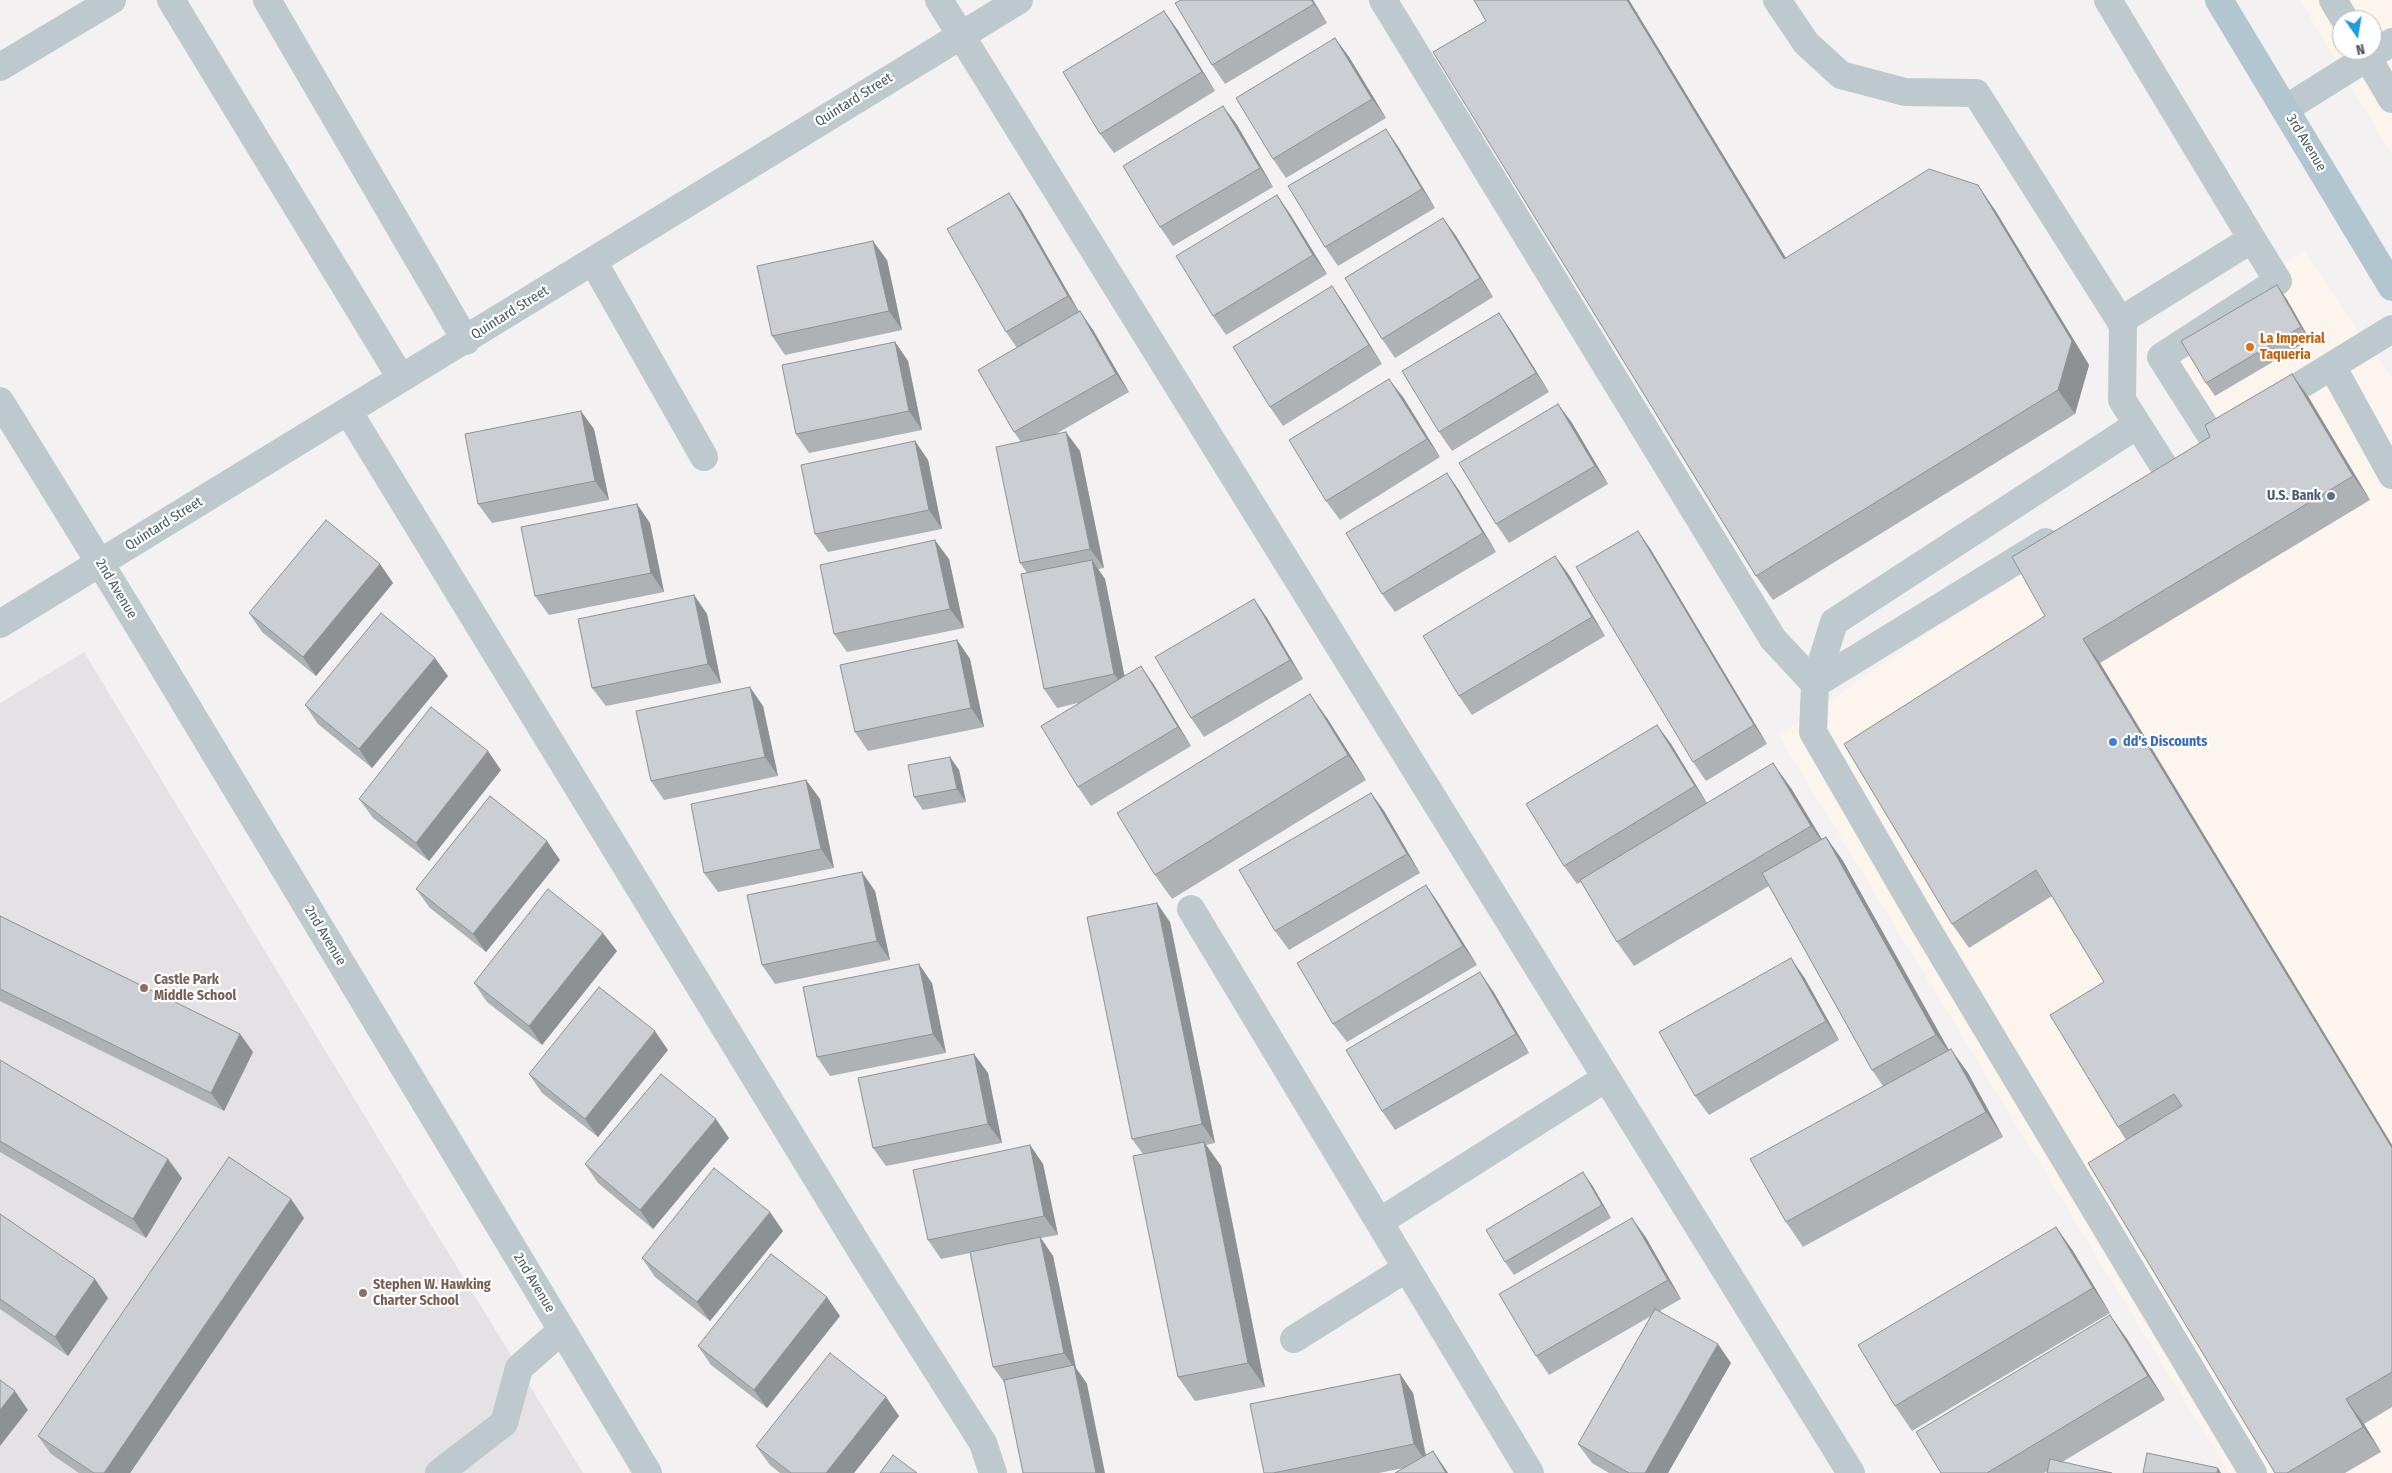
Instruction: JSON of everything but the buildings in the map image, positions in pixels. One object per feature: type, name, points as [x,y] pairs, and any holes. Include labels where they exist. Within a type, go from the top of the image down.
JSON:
[{"type":"main road","name":"3rd Avenue","points":[[2219,0],[2392,287]]},
{"type":"street","points":[[0,68],[112,0]]},
{"type":"street","points":[[171,0],[402,378]]},
{"type":"street","points":[[267,0],[466,341]]},
{"type":"street","points":[[939,0],[1851,1473]]},
{"type":"street","points":[[1383,0],[1773,639],[1815,684]]},
{"type":"street","points":[[1777,0],[1806,43],[1840,75],[1905,92],[1976,93],[2123,325],[2122,400],[2165,468]]},
{"type":"street","points":[[2108,0],[2278,281],[2161,357],[2213,439]]},
{"type":"street","name":"Quintard Street","points":[[0,624],[402,378],[466,341],[1008,3]]},
{"type":"street","points":[[2285,110],[2355,60]]},
{"type":"street","points":[[2369,60],[2392,99]]},
{"type":"street","points":[[2120,320],[2252,239]]},
{"type":"street","points":[[593,262],[704,457]]},
{"type":"street","points":[[2140,484],[2392,329]]},
{"type":"street","points":[[2332,366],[2392,475]]},
{"type":"street","name":"2nd Avenue","points":[[0,401],[100,563],[648,1473]]},
{"type":"street","points":[[348,411],[864,1257],[983,1443],[993,1473]]},
{"type":"street","points":[[2138,425],[1834,622],[1815,684],[1813,732],[1923,922],[2252,1473]]},
{"type":"street","points":[[1815,684],[2065,530]]},
{"type":"street","points":[[1191,909],[1530,1473]]},
{"type":"street","points":[[1379,1222],[1606,1078]]},
{"type":"street","points":[[1294,1339],[1407,1268]]},
{"type":"street","points":[[439,1473],[504,1423],[519,1368],[562,1330]]},
{"type":"shaded area","points":[[2300,0],[2392,0],[2392,154],[2336,60],[2382,60],[2382,10],[2332,10],[2332,54]]},
{"type":"shaded area","points":[[2304,251],[2392,379],[2392,1473],[2229,1473],[1779,736],[1916,641],[2206,458],[2145,350]]},
{"type":"shaded area","name":"Castle Park Middle School","points":[[84,652],[583,1473],[0,1473],[0,703]]},
{"type":"place","name":"La Imperial Taqueria","points":[[2250,347]]},
{"type":"place","name":"U.S. Bank","points":[[2331,496]]},
{"type":"place","name":"dd's Discounts","points":[[2113,742]]},
{"type":"place","name":"Castle Park Middle School","points":[[144,988]]},
{"type":"place","name":"Stephen W. Hawking Charter School","points":[[363,1293]]}]
